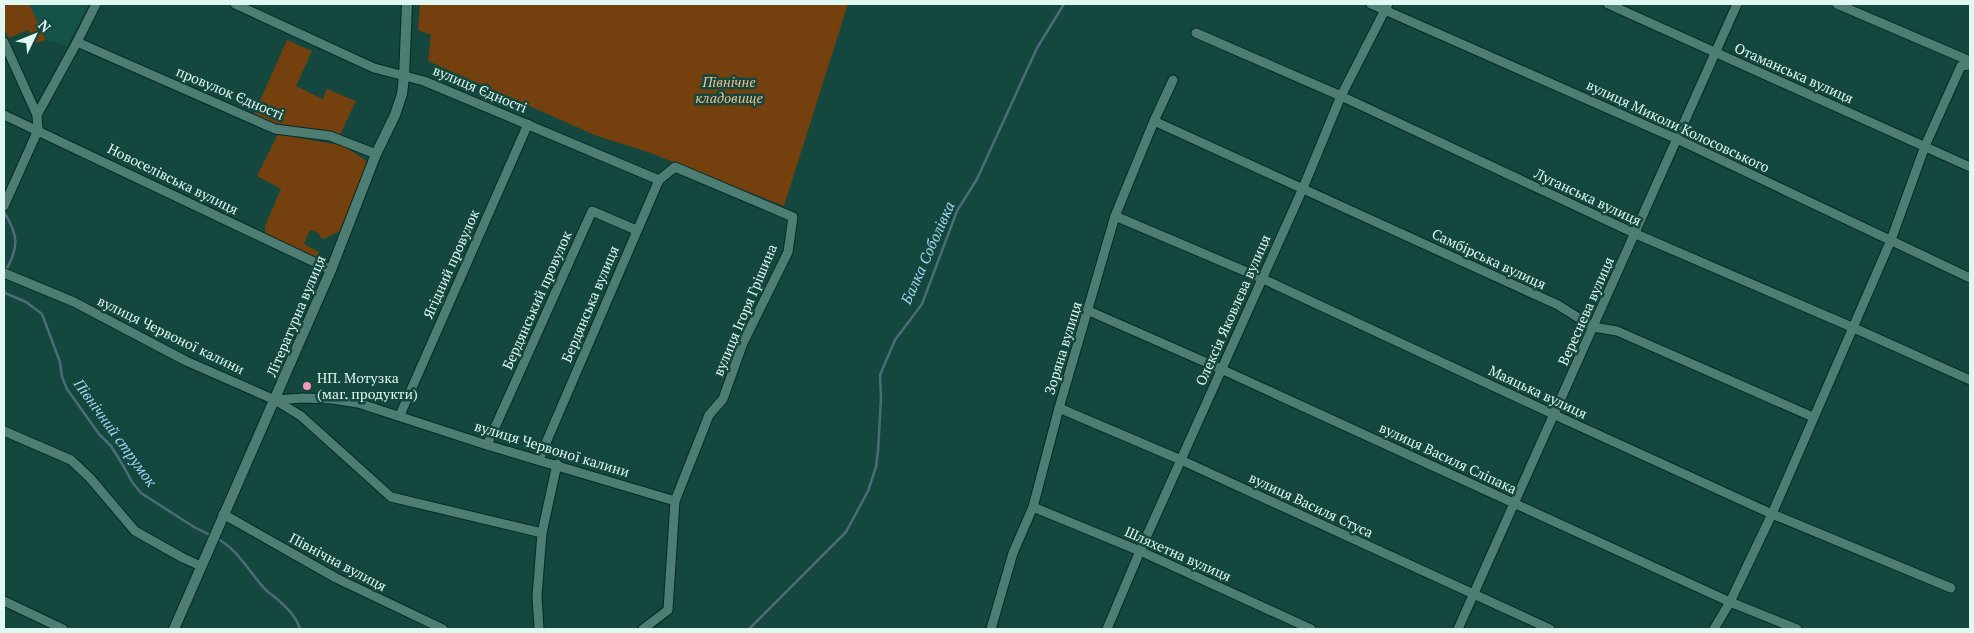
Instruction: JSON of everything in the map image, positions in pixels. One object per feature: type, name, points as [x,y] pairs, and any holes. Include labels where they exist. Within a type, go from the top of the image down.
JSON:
[{"type":"street","points":[[38,116],[96,4]]},
{"type":"street","name":"вулиця Єдності","points":[[235,4],[374,68],[424,81],[659,180]]},
{"type":"street","name":"Літературна вулиця","points":[[174,629],[331,270],[376,154],[395,115],[402,94],[404,77],[407,4]]},
{"type":"street","name":"вулиця Миколи Колосовського","points":[[1371,4],[1387,7],[1677,139],[1970,278]]},
{"type":"street","name":"Отаманська вулиця","points":[[1608,4],[1970,166]]},
{"type":"street","name":"Вереснева вулиця","points":[[1458,629],[1636,234],[1737,4]]},
{"type":"street","points":[[1837,4],[1970,63]]},
{"type":"street","name":"Олексія Яковлєва вулиця","points":[[1107,629],[1261,278],[1303,188],[1341,96],[1387,7]]},
{"type":"street","name":"Луганська вулиця","points":[[1196,33],[1341,96],[1636,234],[1970,380]]},
{"type":"street","points":[[4,42],[38,116],[38,130],[4,206]]},
{"type":"street","name":"провулок Єдності","points":[[77,42],[275,129],[330,136],[376,154]]},
{"type":"street","points":[[1714,629],[1730,602],[1772,514],[1854,328],[1891,240],[1925,146],[1961,66],[1970,63]]},
{"type":"street","name":"Зоряна вулиця","points":[[990,629],[1013,553],[1033,507],[1059,408],[1116,216],[1154,121],[1173,80]]},
{"type":"street","name":"Новоселівська вулиця","points":[[4,114],[331,270]]},
{"type":"street","name":"Самбірська вулиця","points":[[1154,121],[1558,305],[1593,327],[1617,331],[1813,418]]},
{"type":"street","name":"Ягідний провулок","points":[[400,415],[528,124]]},
{"type":"street","name":"Бердянська вулиця","points":[[539,459],[659,180],[675,167],[793,217]]},
{"type":"street","name":"Бердянський провулок","points":[[487,445],[592,211],[636,230]]},
{"type":"street","name":"Маяцька вулиця","points":[[1116,216],[1261,278],[1772,514],[1951,588]]},
{"type":"street","name":"вулиця Ігоря Грішина","points":[[643,629],[668,610],[675,501],[709,415],[723,399],[743,343],[788,252],[793,217]]},
{"type":"street","name":"вулиця Червоної калини","points":[[4,273],[74,302],[186,361],[275,400],[303,398],[332,399],[358,403],[400,415],[487,445],[557,464],[675,501]]},
{"type":"street","name":"вулиця Василя Сліпака","points":[[1089,311],[1221,369],[1730,602],[1797,629]]},
{"type":"street","points":[[275,400],[301,416],[391,497],[542,533]]},
{"type":"street","name":"вулиця Василя Стуса","points":[[1059,408],[1181,460],[1550,629]]},
{"type":"street","points":[[4,431],[71,460],[90,478],[135,531],[201,566]]},
{"type":"street","points":[[539,629],[537,596],[542,533],[557,464]]},
{"type":"street","name":"Шляхетна вулиця","points":[[1033,507],[1140,551],[1311,629]]},
{"type":"street","name":"Північна вулиця","points":[[224,514],[336,578],[443,629]]},
{"type":"street","points":[[4,602],[64,629]]},
{"type":"shaded area","points":[[29,4],[89,4],[67,46],[46,40]]},
{"type":"green space","points":[[4,4],[29,4],[46,40],[36,43],[28,30],[9,38],[4,29]]},
{"type":"green space","name":"Північне кладовище","points":[[420,4],[848,4],[784,206],[648,152],[597,136],[428,61],[431,35],[418,30]]},
{"type":"green space","points":[[287,40],[312,51],[296,86],[323,99],[327,89],[356,101],[340,135],[277,126],[254,114]]},
{"type":"green space","points":[[278,134],[344,146],[368,162],[340,231],[324,239],[320,237],[319,233],[310,230],[304,244],[319,252],[319,260],[265,233],[265,226],[281,189],[257,176]]},
{"type":"waterway","name":"Балка Соболівка","points":[[749,629],[846,532],[868,491],[876,467],[878,451],[881,398],[880,375],[895,340],[922,304],[957,211],[977,179],[1037,48],[1064,4]]},
{"type":"waterway","name":"Північний струмок","points":[[4,212],[15,235],[15,248],[5,272]]},
{"type":"waterway","name":"Північний струмок","points":[[4,290],[5,293],[26,302],[42,314],[60,362],[62,377],[67,389],[99,434],[111,446],[132,482],[141,493],[194,527],[212,536]]},
{"type":"waterway","name":"Північний струмок","points":[[216,538],[231,548],[266,590],[288,609],[294,616],[300,629]]},
{"type":"place","name":"НП. Мотузка (маг. продукти)","points":[[307,386]]}]
